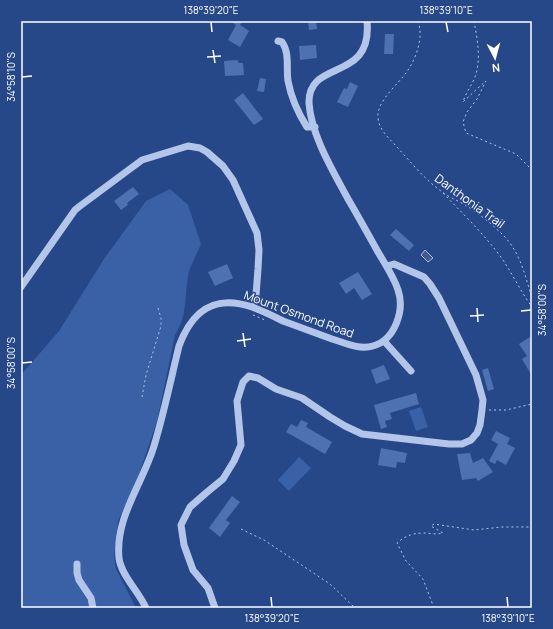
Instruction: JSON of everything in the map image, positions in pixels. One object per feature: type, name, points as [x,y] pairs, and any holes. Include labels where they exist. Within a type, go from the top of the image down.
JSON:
[{"type":"street","points":[[367,21],[366,42],[361,55],[354,62],[322,77],[313,86],[309,102],[314,127],[322,150],[387,266],[398,290],[400,302],[398,318],[384,341],[411,371]]},
{"type":"street","points":[[278,41],[282,42],[286,47],[288,81],[294,102],[307,127],[314,127]]},
{"type":"street","points":[[21,287],[75,210],[142,160],[180,148],[192,146],[207,152],[227,171],[233,180],[258,237],[259,250],[256,295],[251,310]]},
{"type":"street","points":[[215,608],[208,588],[193,570],[184,545],[181,525],[190,507],[223,479],[234,461],[241,445],[237,401],[243,382],[249,376],[258,378],[276,389],[302,398],[330,417],[362,434],[462,444],[477,434],[480,425],[483,400],[476,375],[439,298],[424,277],[397,265],[391,264],[387,266]]},
{"type":"street","name":"Mount Osmond Road","points":[[146,608],[122,569],[119,559],[119,540],[128,508],[154,447],[178,346],[183,334],[196,314],[211,306],[229,302],[348,344],[367,347],[384,341]]},
{"type":"street","points":[[77,564],[79,580],[91,598],[93,608]]},
{"type":"path","name":"Danthonia Trail","points":[[418,21],[420,36],[411,64],[405,74],[390,89],[380,107],[378,118],[384,133],[441,192],[466,206],[503,234],[515,249],[532,298]]},
{"type":"path","points":[[474,21],[478,42],[476,73],[463,102],[486,81],[477,99],[467,112],[463,126],[466,133],[516,154],[532,170]]},
{"type":"path","points":[[441,192],[484,236],[504,261],[521,292],[532,307]]},
{"type":"path","points":[[142,397],[146,376],[161,326],[161,318],[158,308]]},
{"type":"path","points":[[251,310],[270,322]]},
{"type":"path","points":[[482,410],[506,410],[532,404]]},
{"type":"path","points":[[434,608],[423,579],[406,561],[397,543],[404,536],[423,533],[443,533],[431,526],[434,524],[474,530],[532,526]]},
{"type":"path","points":[[241,529],[264,540],[330,584],[355,608]]},
{"type":"shaded area","points":[[170,189],[188,205],[201,244],[189,272],[184,313],[175,335],[157,421],[138,477],[118,521],[114,557],[116,569],[136,608],[21,608],[21,375],[59,331],[104,259],[146,201]]},
{"type":"shaded area","points":[[425,250],[433,258],[428,262],[421,255]]},
{"type":"shaded area","points":[[421,407],[428,427],[416,431],[409,411]]},
{"type":"shaded area","points":[[299,457],[311,468],[289,491],[278,480]]},
{"type":"building","points":[[229,21],[242,21],[240,25],[249,31],[240,47],[228,40],[236,25]]},
{"type":"building","points":[[308,21],[316,21],[317,29],[309,30]]},
{"type":"building","points":[[385,34],[394,34],[393,54],[384,54]]},
{"type":"building","points":[[316,45],[317,58],[300,60],[299,46]]},
{"type":"building","points":[[237,60],[239,63],[243,63],[244,75],[225,76],[224,61]]},
{"type":"building","points":[[260,78],[266,79],[264,92],[257,91]]},
{"type":"building","points":[[350,82],[358,86],[348,107],[337,102],[344,88],[347,89]]},
{"type":"building","points":[[243,93],[263,119],[254,125],[234,100]]},
{"type":"building","points":[[133,187],[139,194],[127,203],[128,205],[121,210],[114,201]]},
{"type":"building","points":[[396,229],[414,245],[409,251],[390,235]]},
{"type":"building","points":[[227,264],[233,278],[215,286],[208,272]]},
{"type":"building","points":[[358,272],[372,294],[362,300],[354,288],[346,294],[339,283]]},
{"type":"building","points":[[530,337],[532,341],[532,376],[522,359],[527,356],[519,344]]},
{"type":"building","points":[[384,365],[390,379],[376,384],[371,370]]},
{"type":"building","points":[[488,368],[494,389],[488,391],[482,370]]},
{"type":"building","points":[[416,393],[419,404],[390,413],[392,419],[385,421],[387,427],[381,429],[374,405]]},
{"type":"building","points":[[301,420],[308,423],[306,427],[332,442],[325,454],[286,432],[291,424],[297,427]]},
{"type":"building","points":[[496,431],[510,438],[507,444],[515,448],[506,465],[497,460],[495,464],[489,461],[498,444],[491,440]]},
{"type":"building","points":[[381,448],[407,453],[405,463],[397,462],[396,468],[378,465]]},
{"type":"building","points":[[470,453],[473,463],[483,458],[493,472],[478,481],[476,478],[462,480],[457,454]]},
{"type":"building","points":[[232,496],[240,502],[226,520],[230,523],[220,537],[209,528]]}]
